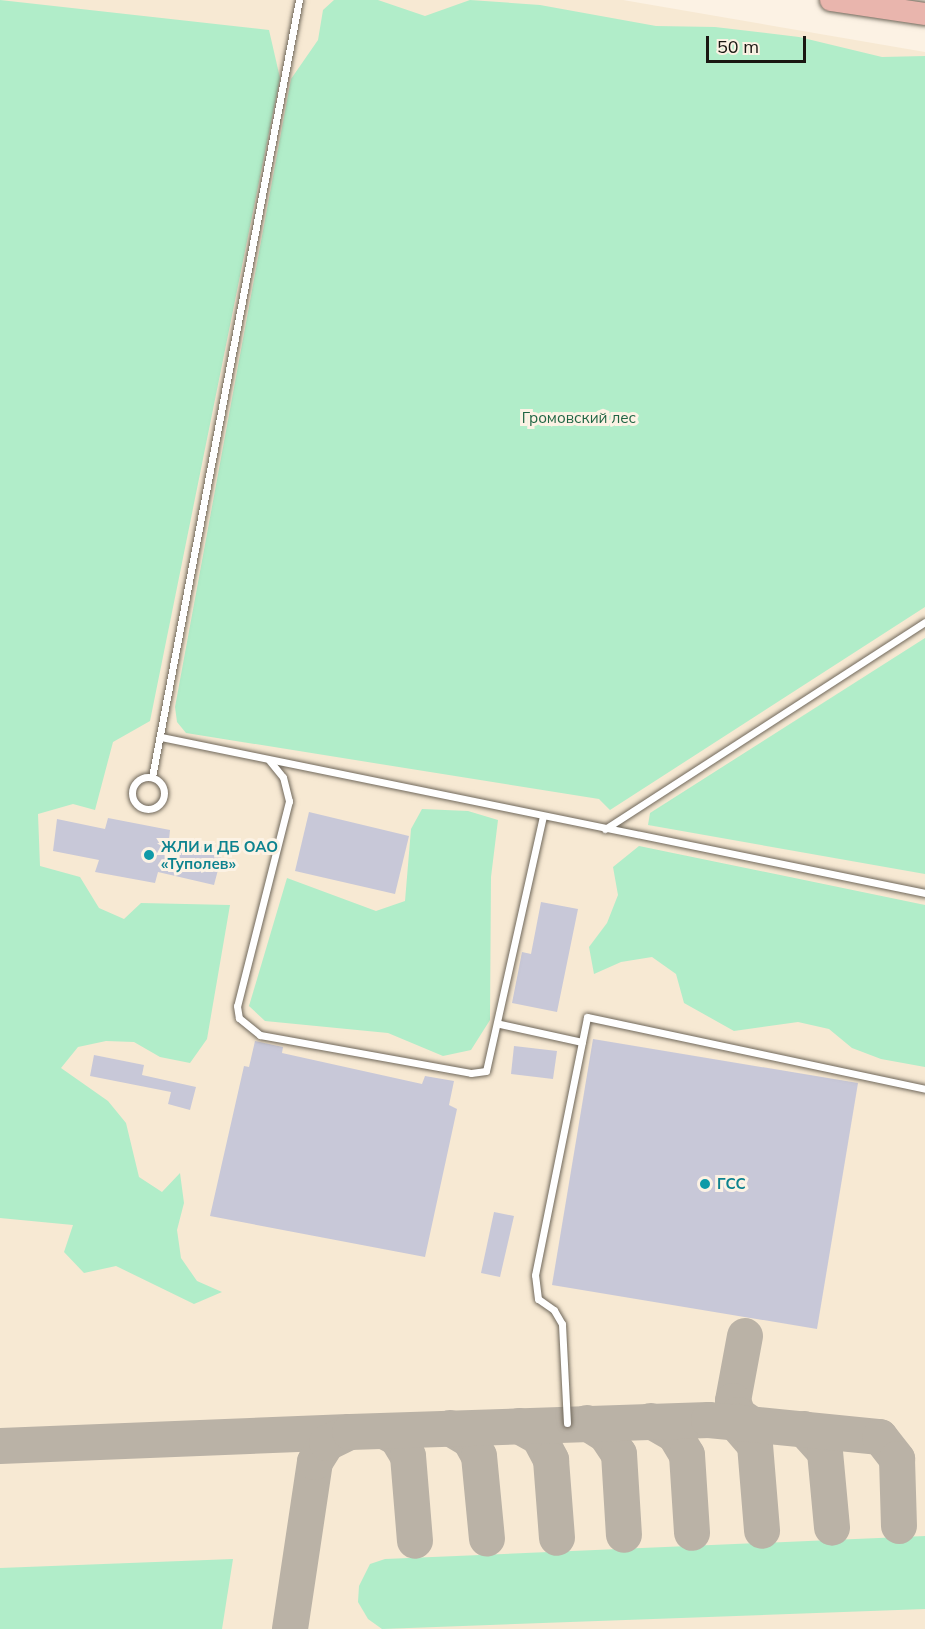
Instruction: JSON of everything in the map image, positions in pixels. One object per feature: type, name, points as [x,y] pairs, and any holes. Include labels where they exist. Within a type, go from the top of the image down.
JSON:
[{"type":"main road","points":[[831,0],[925,14]]},
{"type":"lane","points":[[152,777],[299,0]]},
{"type":"lane","points":[[605,829],[925,622]]},
{"type":"lane","points":[[161,737],[925,893]]},
{"type":"lane","points":[[269,760],[283,777],[289,801],[237,1006],[244,1024],[260,1035],[480,1073],[491,1064],[543,816]]},
{"type":"lane","points":[[152,777],[162,784],[164,795],[153,809],[141,808],[133,800],[132,788],[140,779],[152,777]]},
{"type":"lane","points":[[567,1423],[562,1324],[534,1289],[587,1017],[925,1089]]},
{"type":"lane","points":[[500,1024],[582,1041]]},
{"type":"shaded area","points":[[0,0],[623,0],[925,52],[925,1629],[0,1629]]},
{"type":"green space","points":[[0,0],[269,30],[280,78],[150,721],[113,742],[95,810],[73,804],[38,814],[40,866],[80,877],[99,908],[124,919],[141,903],[230,905],[207,1039],[190,1063],[160,1057],[134,1042],[106,1041],[78,1047],[61,1068],[108,1101],[126,1123],[139,1177],[162,1192],[180,1173],[184,1203],[177,1230],[181,1258],[197,1281],[222,1292],[194,1304],[116,1266],[84,1273],[64,1252],[73,1225],[0,1218]]},
{"type":"green space","name":"Громовский лес","points":[[334,0],[378,0],[425,16],[470,0],[540,5],[656,26],[715,27],[799,37],[882,57],[925,56],[925,607],[610,810],[599,799],[186,733],[177,722],[175,707],[291,79],[318,40],[323,10]]},
{"type":"green space","points":[[925,638],[925,874],[648,825],[650,813]]},
{"type":"green space","points":[[422,809],[468,811],[498,820],[491,877],[490,1020],[471,1050],[443,1056],[388,1033],[265,1021],[249,1006],[287,878],[376,911],[405,901],[411,829]]},
{"type":"green space","points":[[639,846],[925,905],[925,1067],[881,1059],[852,1048],[829,1029],[798,1022],[734,1031],[684,1003],[676,974],[652,957],[621,962],[594,974],[589,947],[607,923],[618,895],[613,867]]},
{"type":"green space","points":[[925,1536],[925,1609],[382,1629],[368,1619],[358,1602],[359,1586],[370,1564],[385,1559]]},
{"type":"green space","points":[[233,1559],[222,1629],[0,1629],[0,1568]]},
{"type":"building","points":[[309,812],[409,836],[395,894],[295,871]]},
{"type":"building","name":"ЖЛИ и ДБ ОАО «Туполев»","points":[[108,818],[170,830],[169,840],[223,851],[214,885],[158,872],[155,883],[95,872],[99,860],[53,851],[57,819],[105,829]]},
{"type":"building","points":[[541,902],[578,909],[557,1012],[512,1003],[522,952],[531,954]]},
{"type":"building","name":"ГСС","points":[[593,1039],[858,1083],[817,1329],[552,1285]]},
{"type":"building","points":[[255,1041],[283,1047],[282,1053],[422,1084],[425,1076],[454,1081],[449,1105],[457,1109],[425,1257],[210,1216],[244,1066],[249,1067]]},
{"type":"building","points":[[514,1046],[557,1051],[553,1079],[511,1074]]},
{"type":"building","points":[[94,1055],[144,1065],[142,1075],[196,1087],[190,1110],[168,1104],[171,1092],[90,1076]]},
{"type":"building","points":[[494,1212],[514,1216],[500,1277],[481,1273]]},
{"type":"taxiway","points":[[745,1336],[733,1401],[738,1415],[750,1423]]},
{"type":"taxiway","points":[[290,1629],[315,1462],[327,1443],[350,1432],[709,1420],[880,1437],[897,1459],[899,1526]]},
{"type":"taxiway","points":[[651,1421],[675,1435],[687,1455],[692,1533]]},
{"type":"taxiway","points":[[734,1421],[755,1445],[762,1531]]},
{"type":"taxiway","points":[[587,1423],[606,1435],[619,1454],[624,1535]]},
{"type":"taxiway","points":[[519,1426],[539,1437],[551,1460],[557,1538]]},
{"type":"taxiway","points":[[450,1428],[470,1440],[479,1456],[487,1539]]},
{"type":"taxiway","points":[[804,1429],[825,1452],[832,1528]]},
{"type":"taxiway","points":[[384,1431],[397,1438],[408,1456],[415,1541]]},
{"type":"taxiway","points":[[0,1446],[349,1432]]},
{"type":"place","name":"ЖЛИ и ДБ ОАО «Туполев»","points":[[149,855]]},
{"type":"place","name":"ГСС","points":[[705,1184]]}]
